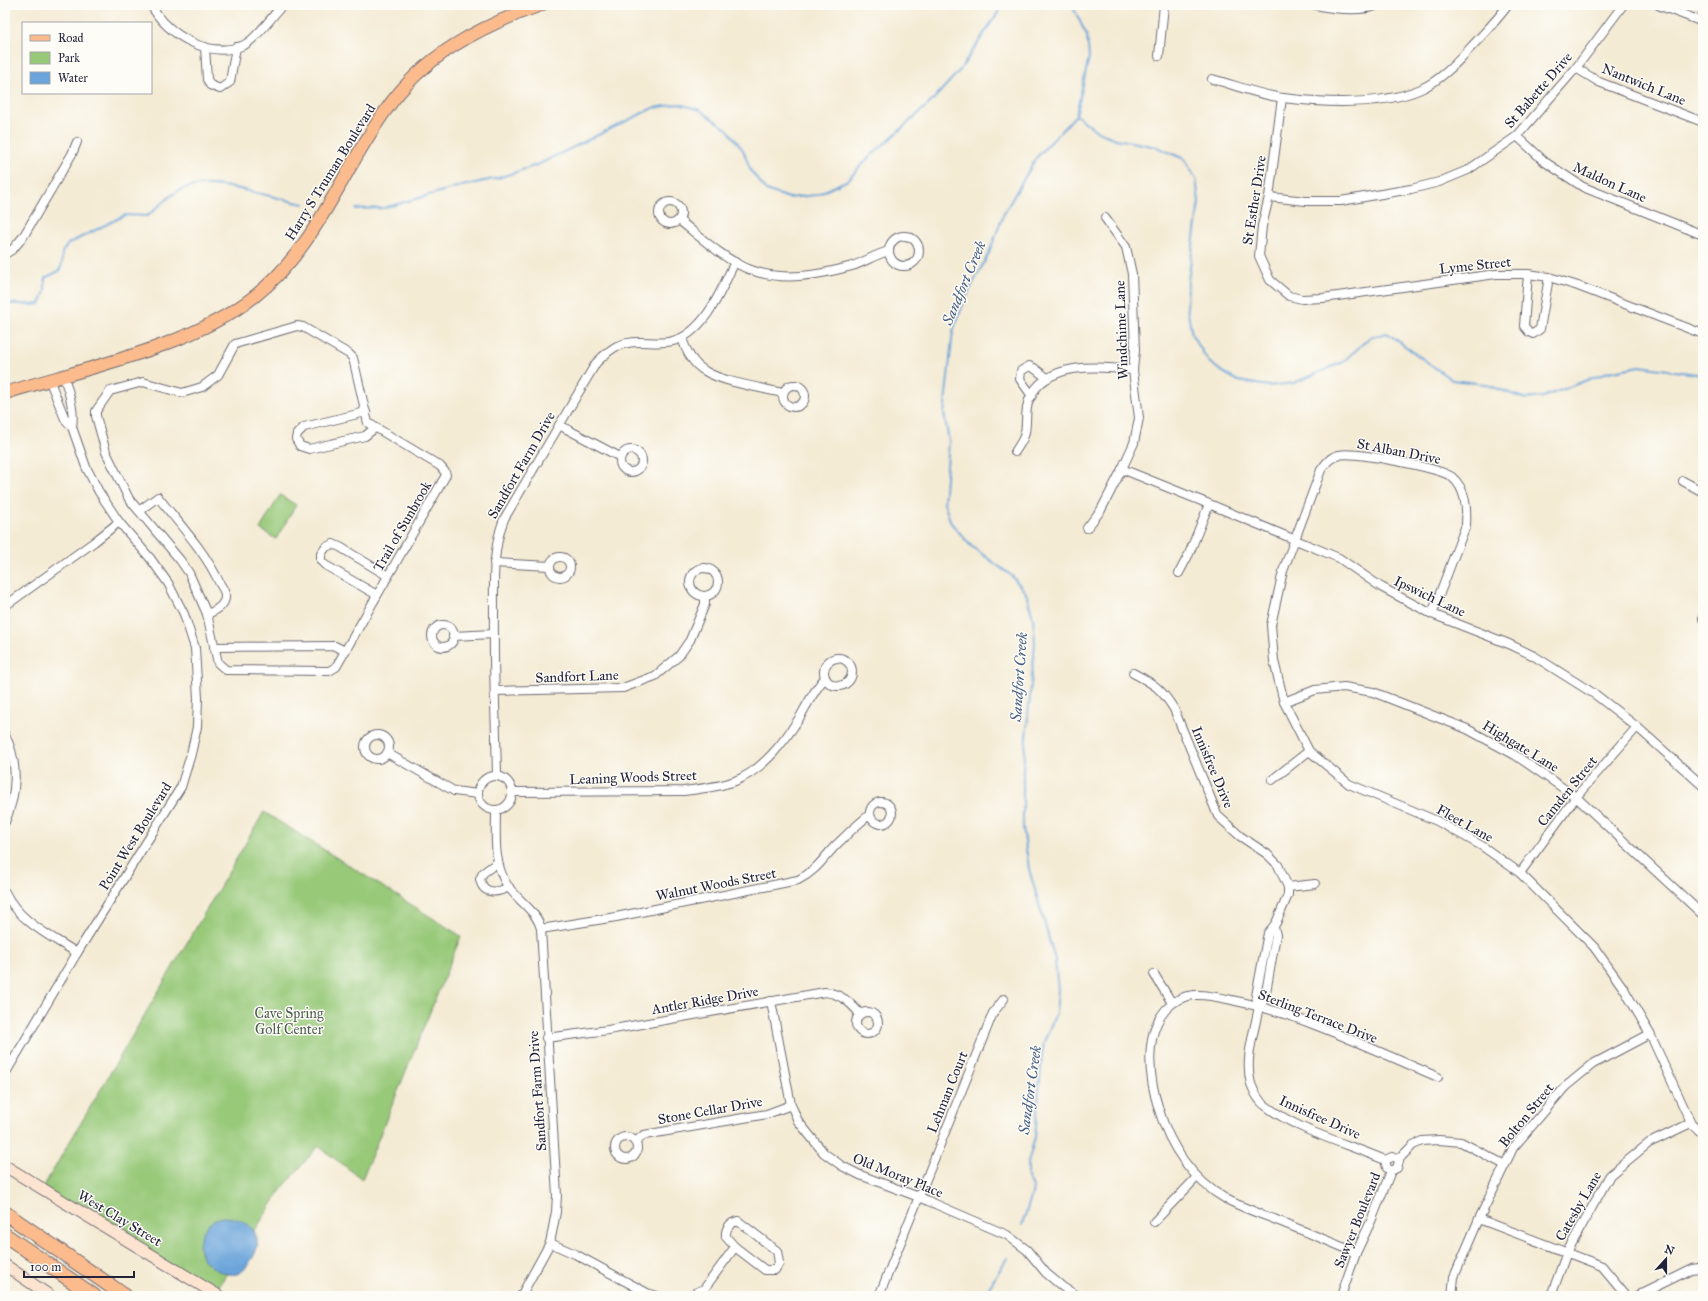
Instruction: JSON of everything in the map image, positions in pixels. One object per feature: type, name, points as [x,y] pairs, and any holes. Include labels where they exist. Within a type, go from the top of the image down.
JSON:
[{"type":"highway","points":[[5,1214],[125,1296]]},
{"type":"highway","points":[[5,1235],[94,1296]]},
{"type":"main road","name":"Harry S Truman Boulevard","points":[[5,393],[178,339],[225,315],[256,295],[290,262],[304,245],[321,220],[375,126],[386,109],[408,82],[469,35],[507,17],[541,5]]},
{"type":"street","points":[[151,5],[158,16],[175,33],[205,47],[220,50],[245,45],[270,20],[282,5]]},
{"type":"street","points":[[1159,56],[1164,5]]},
{"type":"street","points":[[1316,5],[1342,8],[1369,8],[1378,5]]},
{"type":"street","points":[[1212,79],[1282,98],[1335,101],[1378,100],[1399,97],[1422,89],[1454,66],[1501,16],[1508,5]]},
{"type":"street","name":"St Babette Drive","points":[[1269,197],[1306,201],[1341,201],[1411,189],[1438,182],[1468,170],[1517,136],[1576,68],[1623,5]]},
{"type":"street","points":[[1658,5],[1703,22]]},
{"type":"street","points":[[205,47],[207,79],[210,85],[220,89],[230,82],[236,47]]},
{"type":"street","name":"Nantwich Lane","points":[[1576,68],[1599,82],[1703,122]]},
{"type":"street","name":"St Esther Drive","points":[[1282,98],[1269,197],[1262,226],[1259,256],[1270,280],[1289,296]]},
{"type":"street","name":"Maldon Lane","points":[[1517,136],[1544,162],[1583,187],[1703,235]]},
{"type":"street","points":[[5,254],[16,246],[23,237],[77,142]]},
{"type":"street","name":"Windchime Lane","points":[[1087,528],[1101,510],[1122,470],[1138,430],[1138,400],[1133,370],[1135,350],[1132,274],[1126,247],[1105,218]]},
{"type":"street","points":[[678,220],[735,262],[750,270],[769,275],[800,276],[853,266],[878,254],[889,251]]},
{"type":"street","name":"Sandfort Farm Drive","points":[[497,776],[494,563],[497,536],[504,519],[591,371],[604,354],[616,346],[628,343],[670,343],[682,338],[692,331],[704,320],[735,262]]},
{"type":"street","name":"Lyme Street","points":[[1289,296],[1302,300],[1496,274],[1528,274],[1549,277],[1578,286],[1703,334]]},
{"type":"street","points":[[1528,274],[1524,326],[1533,334],[1540,329],[1549,277]]},
{"type":"street","name":"Trail of Sunbrook","points":[[297,326],[303,327],[349,354],[352,358],[368,423],[375,428],[440,466],[446,475],[336,668],[329,671],[226,670],[218,663],[207,614],[189,573],[140,510],[129,499],[108,458],[96,416],[96,411],[106,394],[115,388],[143,382],[178,392],[191,391],[206,385],[218,376],[235,344],[239,341],[297,326]]},
{"type":"street","points":[[682,338],[688,353],[705,371],[728,379],[783,393]]},
{"type":"street","points":[[1032,396],[1020,379],[1021,371],[1029,366],[1047,378]]},
{"type":"street","points":[[1015,452],[1024,435],[1026,414],[1032,396],[1047,378],[1069,370],[1105,367],[1133,370]]},
{"type":"street","name":"Point West Boulevard","points":[[63,375],[68,388],[74,417],[72,427]]},
{"type":"street","name":"Point West Boulevard","points":[[5,1074],[77,953],[181,787],[191,756],[197,727],[198,698],[195,648],[184,614],[168,583],[150,558],[119,522],[99,492],[86,467],[72,427],[66,419],[49,379]]},
{"type":"street","points":[[366,412],[304,427],[297,434],[297,442],[300,446],[309,449],[365,436],[375,428]]},
{"type":"street","points":[[559,425],[620,457]]},
{"type":"street","name":"St Alban Drive","points":[[1296,539],[1321,470],[1329,459],[1338,455],[1356,454],[1444,472],[1452,477],[1464,494],[1467,509],[1466,525],[1432,614]]},
{"type":"street","name":"Ipswich Lane","points":[[1122,470],[1296,539],[1339,558],[1381,587],[1432,614],[1509,644],[1551,666],[1596,695],[1636,727],[1703,786]]},
{"type":"street","points":[[1684,481],[1703,492]]},
{"type":"street","points":[[140,510],[158,496],[203,553],[213,569],[225,595],[224,602],[215,611],[207,614]]},
{"type":"street","points":[[1179,573],[1189,554],[1209,504]]},
{"type":"street","points":[[5,606],[94,542],[119,522]]},
{"type":"street","name":"Fleet Lane","points":[[1296,539],[1283,571],[1271,626],[1274,661],[1284,702],[1309,751],[1349,784],[1437,821],[1482,846],[1520,873],[1594,947],[1624,989],[1650,1034],[1691,1123],[1703,1134]]},
{"type":"street","points":[[377,595],[325,565],[321,561],[321,554],[326,547],[333,544],[388,576]]},
{"type":"street","points":[[494,563],[550,566]]},
{"type":"street","name":"Sandfort Lane","points":[[495,690],[623,688],[655,676],[679,656],[690,640],[705,604],[706,596]]},
{"type":"street","points":[[453,636],[494,634]]},
{"type":"street","points":[[214,647],[335,646],[345,651]]},
{"type":"street","name":"Innisfree Drive","points":[[1132,673],[1156,686],[1166,696],[1174,709],[1218,816],[1240,836],[1255,844],[1278,865],[1288,888],[1288,895],[1274,927],[1276,935],[1265,998],[1259,1006],[1249,1064],[1251,1083],[1256,1096],[1264,1106],[1283,1117],[1385,1160]]},
{"type":"street","name":"Leaning Woods Street","points":[[512,792],[683,790],[710,787],[734,782],[753,772],[780,744],[800,716],[816,688],[825,678]]},
{"type":"street","name":"Highgate Lane","points":[[1284,702],[1315,690],[1344,687],[1372,692],[1467,729],[1515,755],[1576,797],[1703,915]]},
{"type":"street","name":"Camden Street","points":[[1520,873],[1576,797],[1636,727]]},
{"type":"street","points":[[5,735],[14,762],[14,782],[13,801],[5,822]]},
{"type":"street","points":[[1272,780],[1309,751]]},
{"type":"street","points":[[388,753],[454,791],[478,794]]},
{"type":"street","points":[[497,776],[506,780],[512,792],[512,797],[506,806],[496,810],[486,807],[479,799],[478,794],[484,781],[497,776]]},
{"type":"street","name":"Sandfort Farm Drive","points":[[496,810],[498,862],[509,887],[532,913],[541,929],[546,1038],[557,1196],[556,1212],[550,1244],[521,1296]]},
{"type":"street","name":"Walnut Woods Street","points":[[541,929],[616,917],[798,880],[809,875],[823,863],[847,834],[870,814]]},
{"type":"street","points":[[498,862],[483,873],[480,879],[481,885],[487,891],[493,892],[501,891],[509,887]]},
{"type":"street","points":[[1288,888],[1316,884]]},
{"type":"street","points":[[5,892],[14,908],[24,919],[77,953]]},
{"type":"street","points":[[1154,974],[1172,1003]]},
{"type":"street","name":"Antler Ridge Drive","points":[[546,1038],[629,1027],[825,992],[831,992],[850,1002],[860,1014]]},
{"type":"street","name":"Sterling Terrace Drive","points":[[1356,1252],[1226,1199],[1197,1177],[1185,1163],[1166,1132],[1155,1096],[1150,1057],[1152,1038],[1159,1018],[1172,1003],[1192,995],[1207,995],[1259,1006],[1302,1021],[1438,1077]]},
{"type":"street","name":"Lehman Court","points":[[879,1296],[993,1013],[1004,999]]},
{"type":"street","name":"Old Moray Place","points":[[771,1001],[790,1105],[808,1136],[824,1153],[842,1166],[1007,1235],[1027,1250],[1046,1273],[1078,1296]]},
{"type":"street","name":"Bolton Street","points":[[1452,1296],[1454,1277],[1479,1219],[1513,1148],[1565,1087],[1593,1064],[1650,1034]]},
{"type":"street","name":"Stone Cellar Drive","points":[[635,1142],[644,1135],[767,1114],[790,1105]]},
{"type":"street","name":"Catesby Lane","points":[[1551,1296],[1567,1252],[1610,1175],[1649,1142],[1691,1123]]},
{"type":"street","name":"Sawyer Boulevard","points":[[1341,1296],[1356,1252],[1372,1219],[1390,1171],[1397,1168],[1400,1158],[1413,1145],[1422,1141],[1439,1140],[1461,1142],[1505,1165]]},
{"type":"street","name":"Sawyer Boulevard","points":[[1385,1160],[1392,1157],[1400,1158]]},
{"type":"street","points":[[1385,1160],[1387,1168],[1390,1171]]},
{"type":"street","name":"West Clay Street","points":[[5,1166],[219,1296]]},
{"type":"street","points":[[1154,1222],[1197,1177]]},
{"type":"street","points":[[1479,1219],[1602,1266],[1627,1296]]},
{"type":"street","points":[[738,1221],[777,1251],[779,1263],[775,1270],[765,1270],[735,1247],[726,1237],[726,1232],[732,1223],[738,1221]]},
{"type":"street","points":[[550,1244],[575,1254],[647,1293],[657,1296]]},
{"type":"street","points":[[688,1296],[704,1289],[735,1247]]},
{"type":"street","points":[[5,1264],[50,1296]]},
{"type":"street","points":[[1637,1296],[1692,1269],[1703,1267]]},
{"type":"green space","points":[[280,495],[296,505],[276,539],[260,529]]},
{"type":"green space","name":"Cave Spring Golf Center","points":[[264,812],[461,936],[362,1179],[318,1146],[281,1190],[213,1295],[42,1189]]},
{"type":"water","points":[[222,1217],[232,1218],[248,1225],[253,1230],[256,1237],[257,1244],[255,1253],[250,1262],[241,1272],[233,1275],[221,1272],[214,1268],[204,1259],[199,1249],[199,1242],[205,1229],[212,1221]]},
{"type":"waterway","points":[[356,209],[384,208],[457,187],[498,178],[537,165],[653,108],[679,104],[700,110],[728,130],[743,150],[751,171],[766,190],[789,198],[816,195],[848,180],[864,162],[929,104],[960,70],[1003,5]]},
{"type":"waterway","name":"Sandfort Creek","points":[[1022,1225],[1032,1194],[1033,1186],[1028,1178],[1028,1163],[1035,1137],[1042,1055],[1044,1042],[1056,1013],[1058,990],[1055,960],[1029,869],[1023,828],[1023,769],[1035,643],[1033,618],[1026,593],[1012,576],[971,546],[951,523],[944,503],[949,441],[944,413],[953,331],[966,297],[989,253],[1004,213],[1036,158],[1076,115],[1089,57],[1087,36],[1072,5]]},
{"type":"waterway","points":[[1076,115],[1098,132],[1116,139],[1157,147],[1184,159],[1196,179],[1199,202],[1188,281],[1187,308],[1192,335],[1209,362],[1238,381],[1269,386],[1294,383],[1343,362],[1369,338],[1387,333],[1452,380],[1484,384],[1526,399],[1543,397],[1608,372],[1640,366],[1703,375]]},
{"type":"waterway","points":[[5,304],[40,304],[45,291],[45,278],[59,271],[62,264],[62,252],[68,244],[125,215],[147,216],[178,191],[191,186],[222,186],[304,204]]},
{"type":"waterway","name":"Sandfort Creek","points":[[984,1296],[1007,1258]]}]
